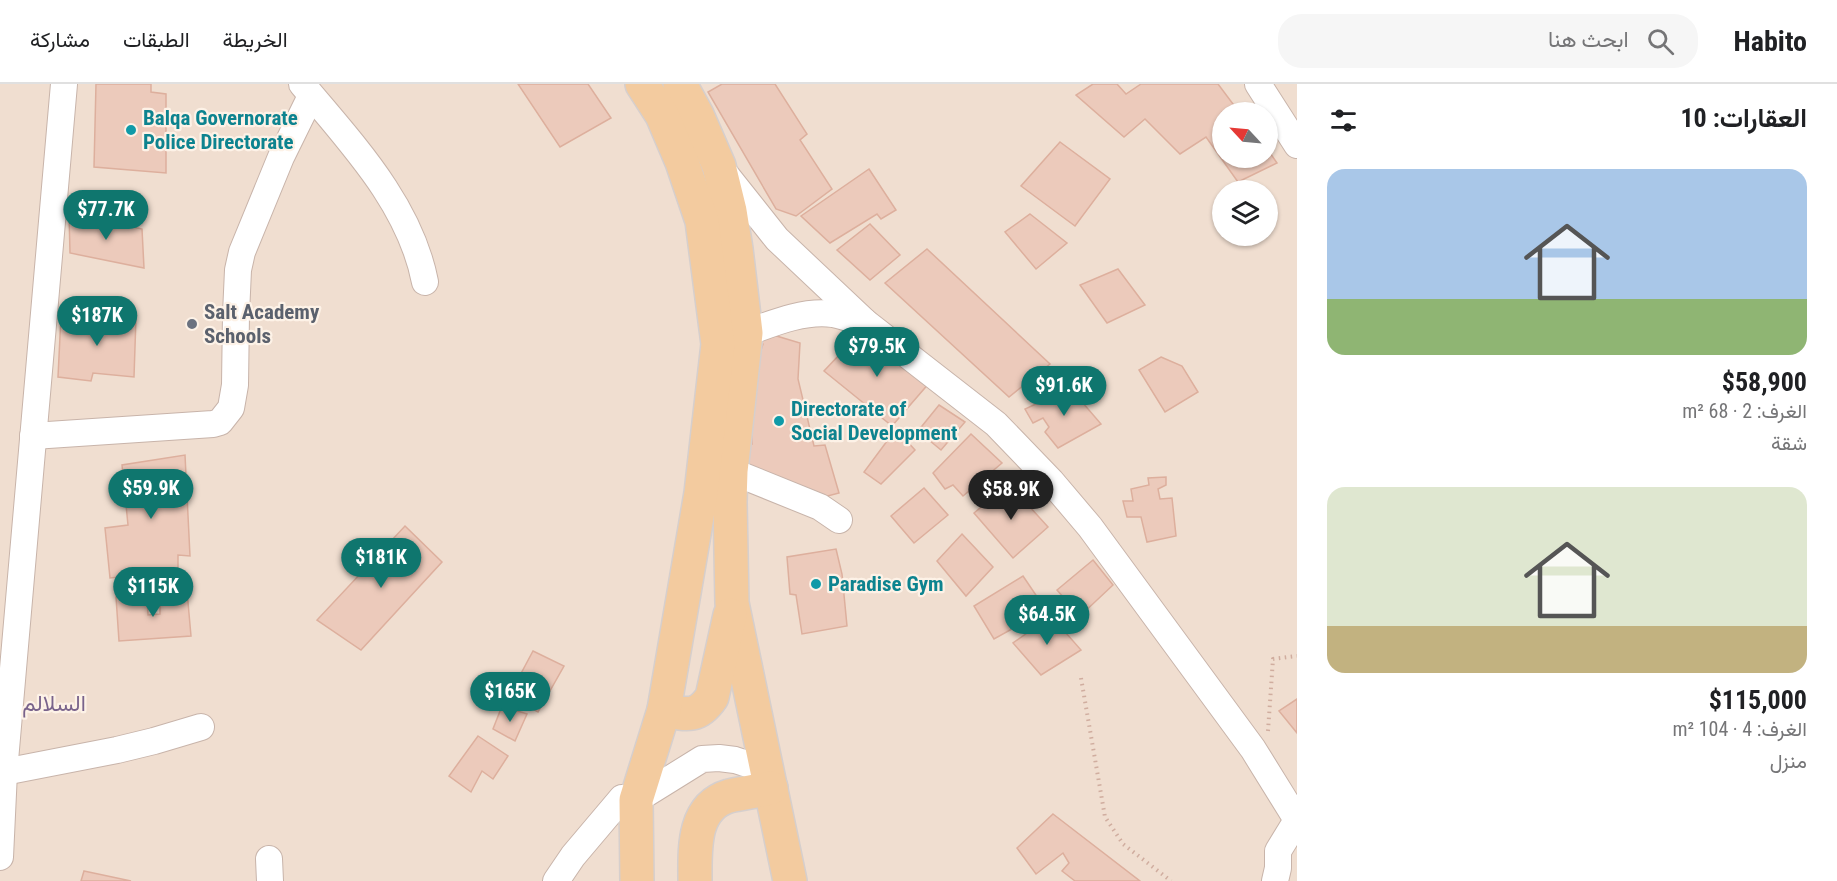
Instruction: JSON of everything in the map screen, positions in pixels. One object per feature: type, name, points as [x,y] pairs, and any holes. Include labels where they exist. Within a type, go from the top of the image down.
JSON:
[{"type":"main road","points":[[637,881],[636,800],[664,710],[701,493],[718,344],[702,221],[686,172],[662,115],[642,84]]},
{"type":"main road","points":[[680,84],[697,115],[719,166],[730,211],[746,333],[730,471],[732,603],[791,881]]},
{"type":"main road","points":[[664,710],[681,714],[698,712],[707,705],[712,697],[732,603]]},
{"type":"main road","points":[[695,881],[696,841],[698,828],[704,815],[713,804],[769,779]]},
{"type":"street","points":[[0,857],[3,756],[64,84]]},
{"type":"street","points":[[1258,84],[1297,145]]},
{"type":"street","points":[[33,436],[213,424],[223,419],[231,408],[235,385],[238,270],[242,252],[306,90],[358,150],[395,206],[413,241],[425,282]]},
{"type":"street","points":[[719,166],[777,238],[865,322],[996,424],[1052,481],[1097,537],[1266,768],[1297,820],[1278,851],[1275,881]]},
{"type":"street","points":[[746,333],[778,321],[816,314],[832,314],[865,322]]},
{"type":"street","points":[[730,471],[820,507],[839,520]]},
{"type":"street","points":[[3,756],[117,750],[201,727]]},
{"type":"street","points":[[556,881],[573,856],[622,798],[636,800],[702,759],[735,760],[769,779]]},
{"type":"path","points":[[1266,768],[1273,659],[1297,656]]},
{"type":"path","points":[[1081,678],[1105,817],[1123,844],[1171,881]]},
{"type":"shaded area","points":[[0,84],[1297,84],[1297,881],[0,881]]},
{"type":"building","name":"Balqa Governorate Police Directorate","points":[[96,84],[151,84],[151,92],[166,94],[166,173],[94,167]]},
{"type":"building","points":[[518,84],[588,84],[611,118],[560,147]]},
{"type":"building","points":[[722,84],[775,84],[807,134],[800,140],[832,189],[796,216],[776,209],[708,92]]},
{"type":"building","points":[[1093,84],[1117,84],[1126,94],[1141,84],[1218,84],[1232,102],[1212,102],[1212,145],[1206,137],[1180,154],[1145,119],[1124,137],[1076,95]]},
{"type":"building","points":[[1060,142],[1110,179],[1075,226],[1021,186]]},
{"type":"building","points":[[1228,168],[1267,168],[1242,180],[1237,180]]},
{"type":"building","points":[[869,169],[896,210],[881,219],[877,214],[830,243],[801,216]]},
{"type":"building","points":[[69,213],[142,229],[144,268],[70,253]]},
{"type":"building","points":[[1030,214],[1067,243],[1036,269],[1005,232]]},
{"type":"building","points":[[870,224],[900,255],[870,280],[837,250]]},
{"type":"building","points":[[927,249],[1050,364],[1009,397],[885,283]]},
{"type":"building","points":[[1118,269],[1145,305],[1107,323],[1080,285]]},
{"type":"building","points":[[61,316],[136,317],[134,377],[93,373],[91,381],[58,377]]},
{"type":"building","name":"Directorate of Social Development","points":[[760,331],[800,343],[798,379],[814,446],[825,445],[839,493],[820,498],[747,472],[746,445],[752,444],[751,405],[755,404],[757,384],[755,349],[761,350],[763,344],[756,340]]},
{"type":"building","points":[[867,333],[930,382],[892,426],[824,371],[858,335]]},
{"type":"building","points":[[1161,357],[1182,366],[1198,392],[1165,412],[1139,370]]},
{"type":"building","points":[[1070,388],[1101,424],[1058,448],[1045,432],[1049,427],[1043,418],[1033,423],[1025,409]]},
{"type":"building","points":[[939,405],[965,422],[941,450],[918,431]]},
{"type":"building","points":[[896,429],[915,450],[881,484],[864,472]]},
{"type":"building","points":[[971,434],[1002,463],[963,496],[953,485],[945,489],[933,473]]},
{"type":"building","points":[[185,455],[190,556],[178,555],[178,571],[110,578],[105,528],[128,525],[122,465]]},
{"type":"building","points":[[1166,477],[1166,485],[1158,489],[1160,499],[1172,498],[1176,536],[1147,542],[1141,517],[1127,517],[1123,501],[1133,501],[1131,489],[1149,485],[1148,478]]},
{"type":"building","points":[[1009,484],[1048,527],[1013,558],[974,513]]},
{"type":"building","points":[[924,488],[948,515],[914,543],[891,516]]},
{"type":"building","points":[[405,526],[442,562],[361,650],[317,620]]},
{"type":"building","points":[[962,534],[993,567],[966,596],[937,561]]},
{"type":"building","name":"Paradise Gym","points":[[836,549],[842,574],[847,626],[802,634],[796,595],[790,594],[787,557]]},
{"type":"building","points":[[1093,560],[1113,585],[1080,616],[1057,590]]},
{"type":"building","points":[[1023,576],[1046,610],[994,639],[974,606]]},
{"type":"building","points":[[187,591],[191,636],[119,641],[116,597],[147,595],[148,615],[160,614],[160,597]]},
{"type":"building","points":[[1051,616],[1081,650],[1041,675],[1013,643]]},
{"type":"building","points":[[533,651],[564,666],[538,712],[509,696]]},
{"type":"building","points":[[1297,699],[1297,733],[1279,711]]},
{"type":"building","points":[[502,706],[527,714],[515,741],[493,729]]},
{"type":"building","points":[[478,736],[508,756],[493,779],[482,771],[471,792],[449,776]]},
{"type":"building","points":[[1053,814],[1140,881],[1075,881],[1062,871],[1069,863],[1063,853],[1036,874],[1017,848]]},
{"type":"building","points":[[84,871],[131,881],[81,881]]},
{"type":"place","name":"Balqa Governorate Police Directorate","points":[[131,130]]},
{"type":"place","name":"Salt Academy Schools","points":[[192,324]]},
{"type":"place","name":"Directorate of Social Development","points":[[779,421]]},
{"type":"place","name":"Paradise Gym","points":[[816,584]]},
{"type":"district","name":"السلالم","points":[[54,703]]}]
